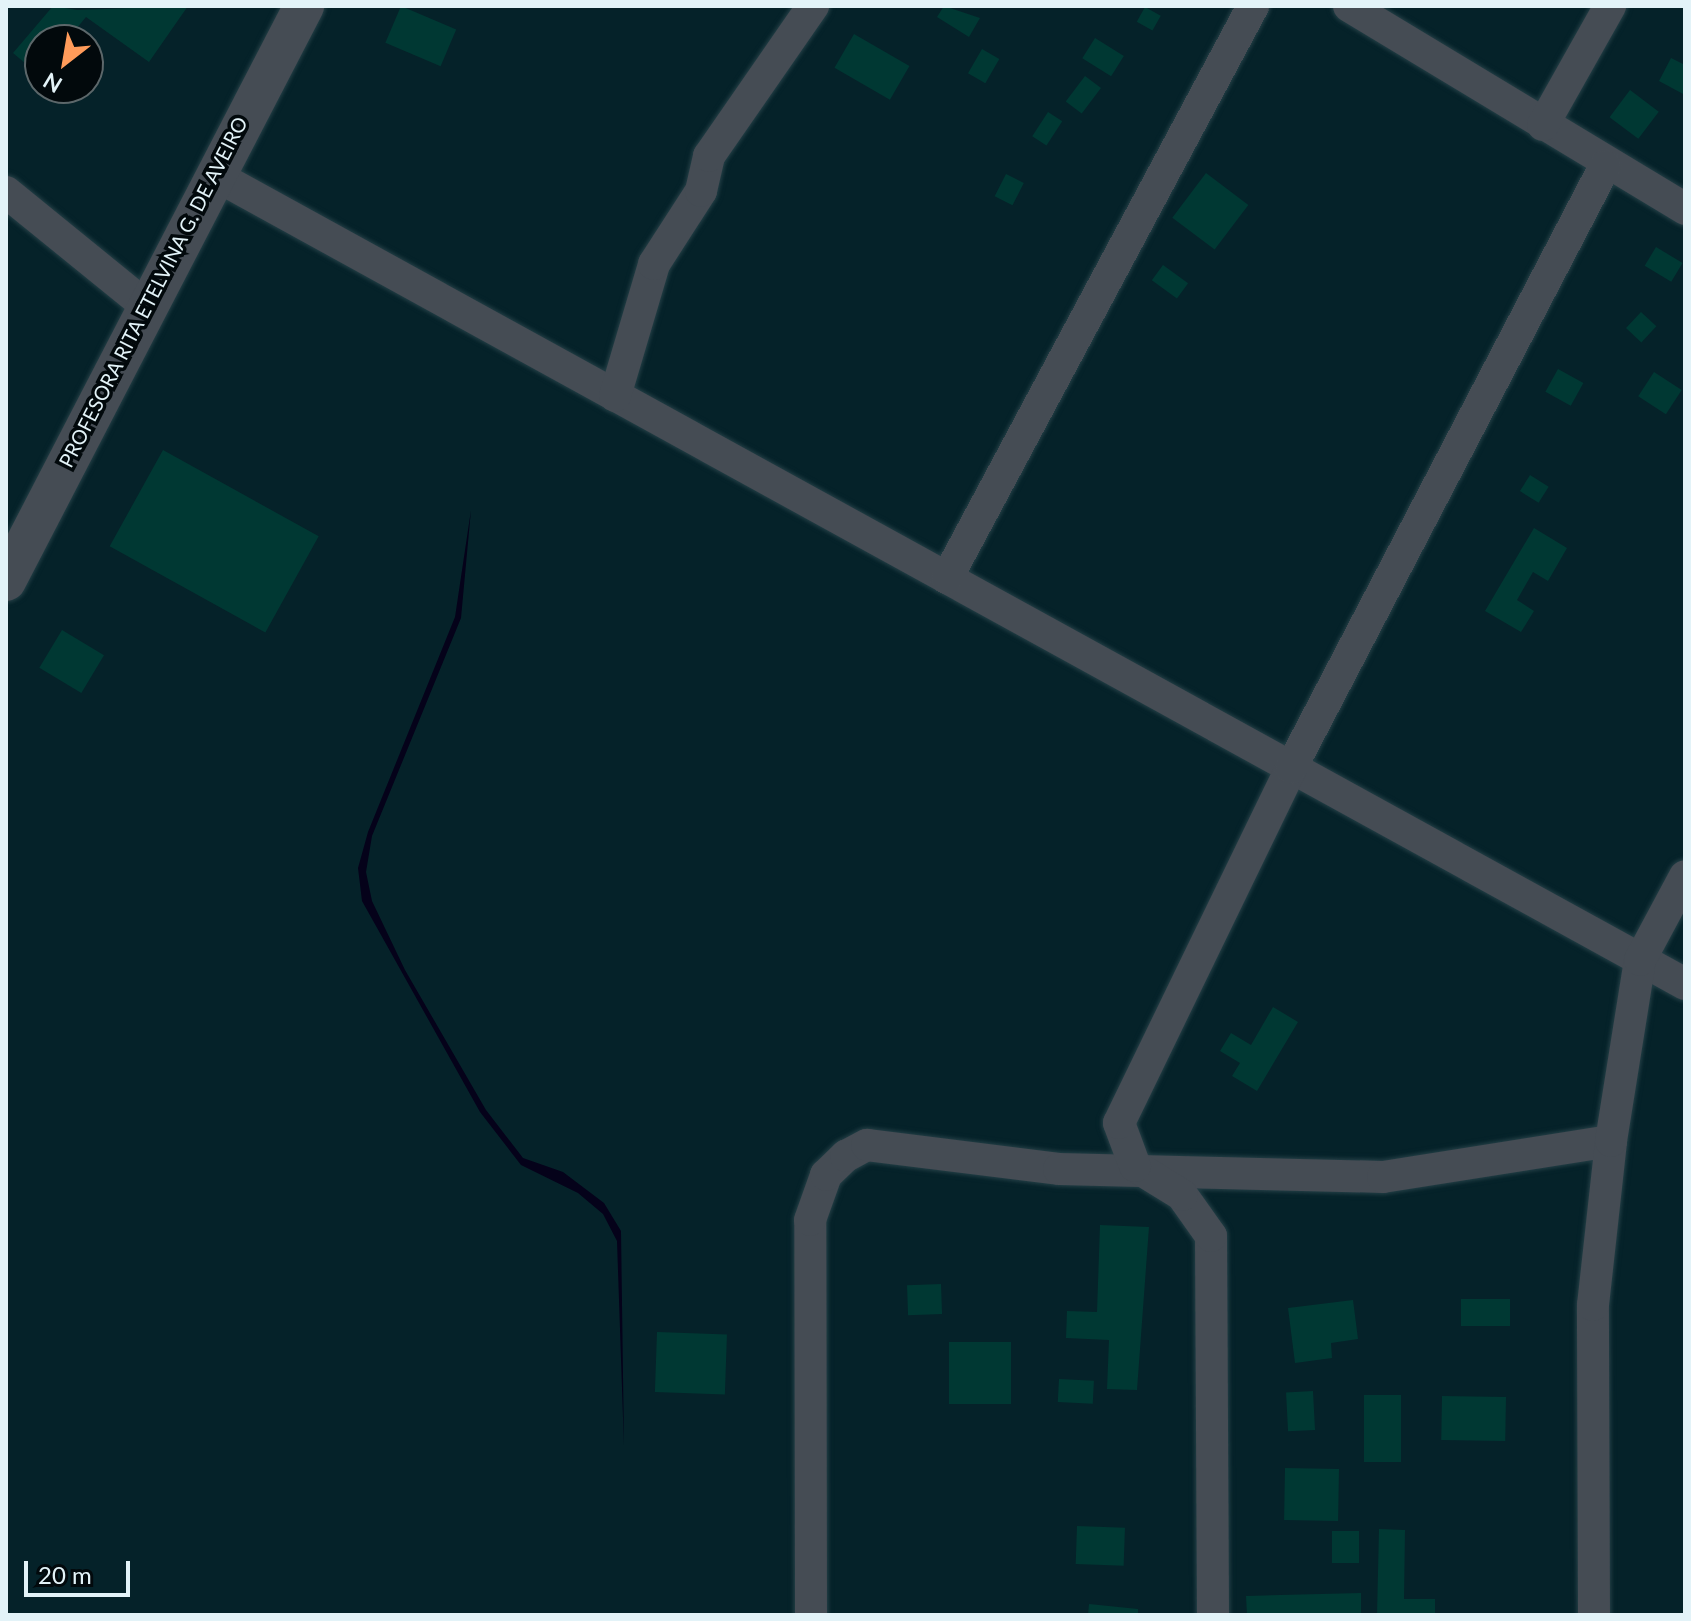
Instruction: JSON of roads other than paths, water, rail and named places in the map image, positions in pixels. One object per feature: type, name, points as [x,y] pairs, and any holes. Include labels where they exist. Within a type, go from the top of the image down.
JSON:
[{"type":"street","name":"PROFESORA RITA ETELVINA G. DE AVEIRO","points":[[6,581],[145,305],[304,6]]},
{"type":"street","points":[[615,396],[654,264],[701,191],[709,156],[813,6]]},
{"type":"street","points":[[947,578],[1253,6]]},
{"type":"street","points":[[1349,6],[1605,166],[1685,209]]},
{"type":"street","points":[[1543,125],[1610,6]]},
{"type":"street","points":[[1213,1615],[1211,1236],[1182,1195],[1135,1166],[1121,1132],[1123,1111],[1291,768],[1605,166]]},
{"type":"street","points":[[213,174],[1685,984]]},
{"type":"street","points":[[6,192],[145,305]]},
{"type":"street","points":[[1594,1615],[1593,1305],[1611,1141],[1640,960],[1685,876]]},
{"type":"street","points":[[811,1615],[810,1220],[826,1175],[867,1145],[1059,1169],[1135,1166],[1383,1177],[1611,1141]]},
{"type":"water","points":[[471,510],[461,618],[372,836],[366,872],[372,901],[405,970],[486,1110],[523,1158],[563,1172],[604,1203],[621,1231],[624,1447],[617,1241],[603,1214],[578,1193],[521,1165],[480,1112],[362,901],[358,868],[368,832],[455,617]]}]
